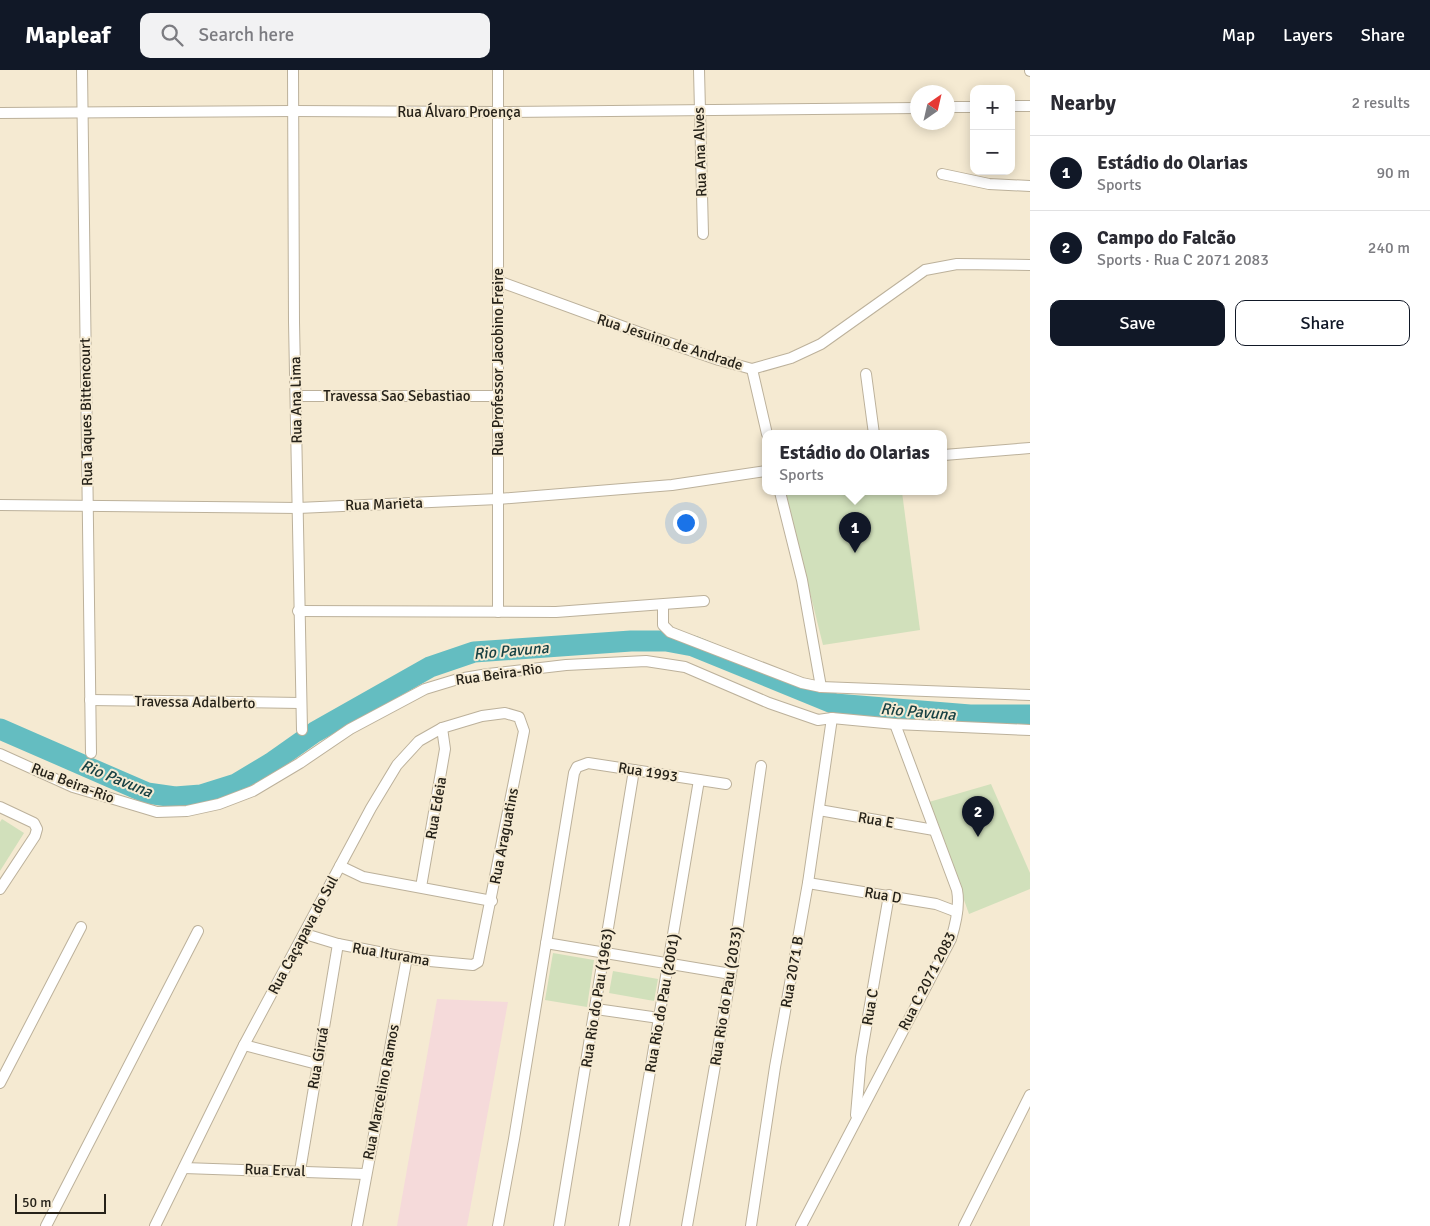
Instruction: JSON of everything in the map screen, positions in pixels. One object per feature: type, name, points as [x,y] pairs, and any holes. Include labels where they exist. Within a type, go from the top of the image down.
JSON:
[{"type":"street","name":"Rua Taques Bittencourt","points":[[82,70],[91,753]]},
{"type":"street","name":"Rua Ana Lima","points":[[292,70],[298,611],[302,730]]},
{"type":"street","name":"Rua Professor Jacobino Freire","points":[[498,70],[498,612]]},
{"type":"street","name":"Rua Ana Alves","points":[[699,70],[703,234]]},
{"type":"street","points":[[1015,106],[1030,106]]},
{"type":"street","points":[[955,107],[970,107]]},
{"type":"street","name":"Rua Álvaro Proença","points":[[0,113],[498,112],[910,108]]},
{"type":"street","points":[[942,174],[989,184],[1030,186]]},
{"type":"street","name":"Rua Jesuino de Andrade","points":[[498,281],[673,345],[752,368],[791,358],[821,344],[925,270],[957,264],[1030,265]]},
{"type":"street","points":[[752,368],[766,430]]},
{"type":"street","points":[[866,374],[873,430]]},
{"type":"street","name":"Travessa Sao Sebastiao","points":[[296,396],[498,396]]},
{"type":"street","points":[[947,455],[1030,448]]},
{"type":"street","name":"Rua Marieta","points":[[0,505],[298,508],[498,499],[672,485],[762,472]]},
{"type":"street","points":[[781,495],[802,580],[821,687]]},
{"type":"street","points":[[298,611],[556,612],[704,601]]},
{"type":"street","points":[[663,605],[663,625],[670,632],[802,683],[821,687],[1030,695]]},
{"type":"street","name":"Rua Beira-Rio","points":[[0,754],[73,786],[107,797],[157,812],[187,811],[219,804],[253,791],[300,764],[350,729],[425,688],[488,674],[646,661],[685,667],[769,704],[818,720],[832,718],[895,724],[1030,730]]},
{"type":"street","name":"Travessa Adalberto","points":[[90,700],[300,703]]},
{"type":"street","name":"Rua Caçapava do Sul","points":[[155,1226],[244,1045],[340,866],[397,765],[419,742],[442,728],[482,716],[514,714]]},
{"type":"street","name":"Rua Araguatins","points":[[478,962],[492,901],[524,732],[522,721],[514,714]]},
{"type":"street","name":"Rua 2071 B","points":[[751,1226],[775,1067],[808,883],[832,718]]},
{"type":"street","name":"Rua C 2071 2083","points":[[801,1226],[855,1119],[951,939],[957,912],[957,890],[895,724]]},
{"type":"street","name":"Rua Edeia","points":[[421,887],[444,757],[445,740],[442,728]]},
{"type":"street","name":"Rua 1993","points":[[546,943],[574,773],[577,767],[588,763],[726,784]]},
{"type":"street","name":"Rua Rio do Pau (2033)","points":[[687,1226],[731,974],[761,766]]},
{"type":"street","name":"Rua Rio do Pau (1963)","points":[[559,1226],[634,770]]},
{"type":"street","name":"Rua Rio do Pau (2001)","points":[[624,1226],[699,780]]},
{"type":"street","points":[[0,808],[34,823],[37,829],[35,836],[0,889]]},
{"type":"street","name":"Rua E","points":[[819,810],[934,830]]},
{"type":"street","points":[[340,866],[363,877],[492,901]]},
{"type":"street","name":"Rua D","points":[[808,883],[936,904],[957,912]]},
{"type":"street","name":"Rua C","points":[[855,1119],[861,1057],[889,896]]},
{"type":"street","points":[[0,1083],[81,927]]},
{"type":"street","points":[[46,1226],[198,931]]},
{"type":"street","name":"Rua Iturama","points":[[305,934],[338,944],[407,958],[465,964],[478,962]]},
{"type":"street","points":[[498,1226],[546,943],[731,974]]},
{"type":"street","name":"Rua Giruá","points":[[300,1171],[338,944]]},
{"type":"street","name":"Rua Marcelino Ramos","points":[[357,1226],[365,1174],[407,958]]},
{"type":"street","points":[[596,1009],[659,1018]]},
{"type":"street","points":[[244,1045],[317,1064]]},
{"type":"street","points":[[964,1226],[1030,1095]]},
{"type":"street","name":"Rua Erval","points":[[184,1168],[365,1174]]},
{"type":"shaded area","points":[[437,999],[508,1002],[467,1226],[397,1226]]},
{"type":"green space","points":[[786,495],[902,495],[920,630],[823,645]]},
{"type":"green space","points":[[991,784],[1030,873],[1030,889],[969,914],[929,802]]},
{"type":"green space","points":[[2,819],[24,833],[0,871],[0,822]]},
{"type":"green space","points":[[553,953],[594,960],[587,1007],[545,1000]]},
{"type":"green space","points":[[613,971],[658,979],[654,1001],[609,993]]},
{"type":"waterway","name":"Rio Pavuna","points":[[0,729],[147,793],[175,797],[201,795],[236,784],[271,763],[315,732],[430,667],[474,652],[631,641],[666,641],[693,646],[835,704],[970,715],[1030,715]]},
{"type":"place","name":"Estádio do Olarias","points":[[855,553]]},
{"type":"place","name":"Campo do Falcão","points":[[978,837]]}]
